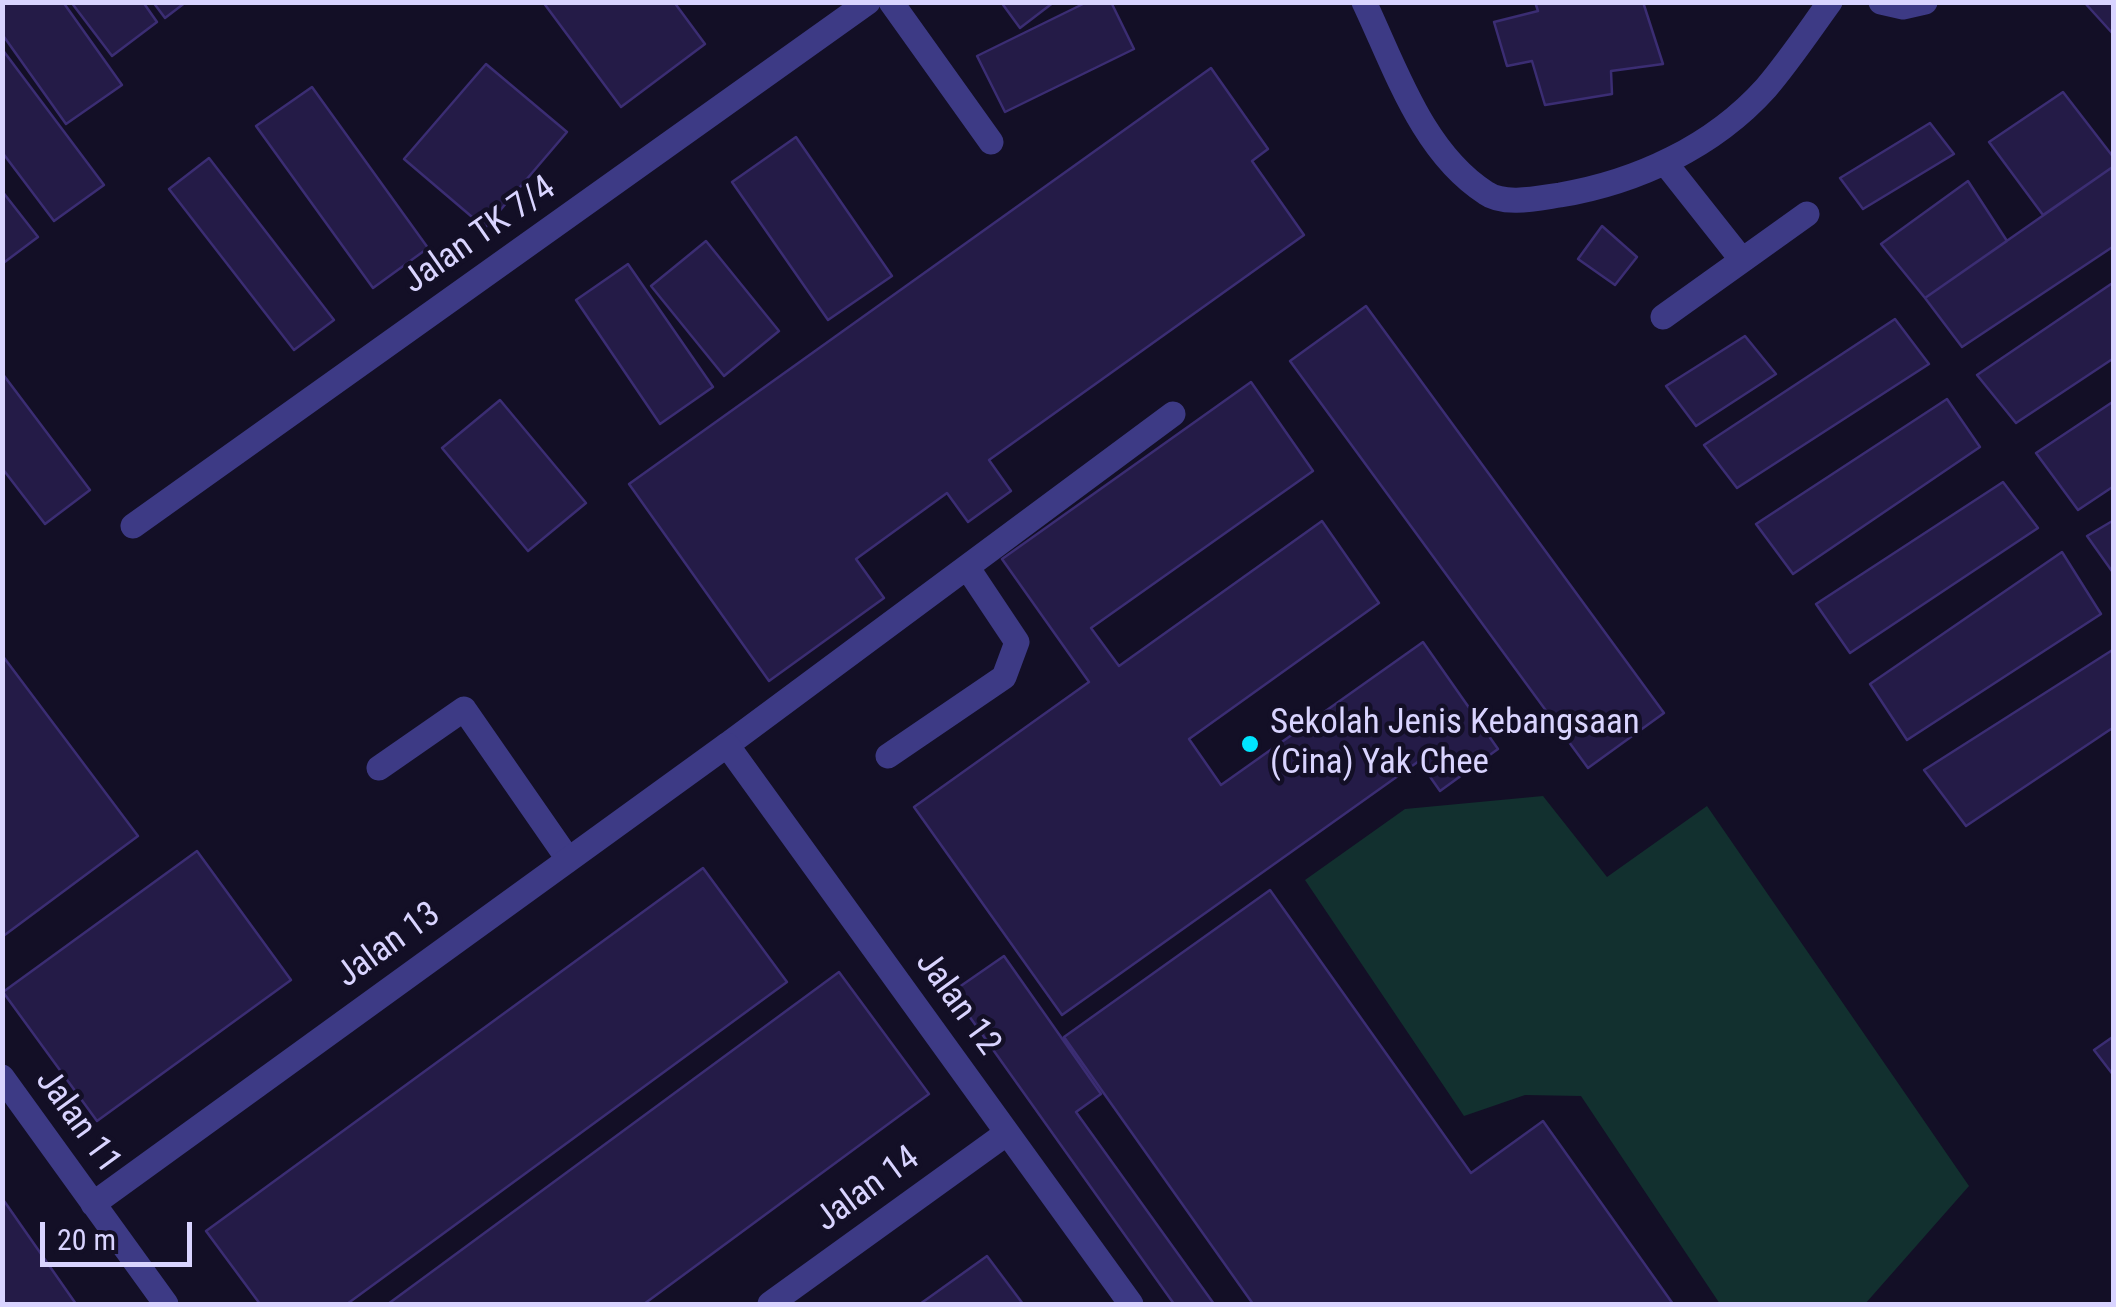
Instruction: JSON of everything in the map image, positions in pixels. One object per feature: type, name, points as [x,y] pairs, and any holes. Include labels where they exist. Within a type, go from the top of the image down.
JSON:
[{"type":"street","name":"Jalan TK 7/4","points":[[133,526],[868,2]]},
{"type":"street","points":[[891,2],[991,142]]},
{"type":"street","points":[[1364,2],[1414,108],[1448,158],[1488,196],[1529,200],[1586,190],[1666,164],[1722,128],[1764,89],[1830,2]]},
{"type":"street","points":[[1881,2],[1903,7],[1924,2]]},
{"type":"street","points":[[1666,164],[1742,260]]},
{"type":"street","points":[[1663,317],[1807,214]]},
{"type":"street","name":"Jalan 13","points":[[93,1204],[727,745],[1173,414]]},
{"type":"street","points":[[888,756],[1004,677],[1016,642],[967,567]]},
{"type":"street","points":[[379,768],[464,710],[568,860]]},
{"type":"street","name":"Jalan 12","points":[[727,745],[1131,1304]]},
{"type":"street","name":"Jalan 11","points":[[2,1078],[166,1304]]},
{"type":"street","name":"Jalan 14","points":[[770,1304],[1008,1133]]},
{"type":"green space","points":[[1543,796],[1607,877],[1707,806],[1969,1186],[1865,1304],[1720,1304],[1581,1096],[1525,1095],[1464,1116],[1305,880],[1405,809]]},
{"type":"building","points":[[2,2],[63,2],[122,85],[66,124],[2,34]]},
{"type":"building","points":[[71,2],[143,2],[157,22],[112,56]]},
{"type":"building","points":[[153,2],[186,2],[165,18]]},
{"type":"building","points":[[543,2],[674,2],[705,44],[621,107]]},
{"type":"building","points":[[1001,2],[1054,2],[1020,28]]},
{"type":"building","points":[[1087,2],[1111,2],[1134,49],[1005,112],[977,56]]},
{"type":"building","points":[[1535,2],[1643,2],[1663,64],[1611,71],[1612,94],[1545,105],[1532,61],[1507,66],[1494,22],[1538,11]]},
{"type":"building","points":[[2084,2],[2114,2],[2114,35]]},
{"type":"building","points":[[2,49],[104,185],[54,221],[2,152]]},
{"type":"building","points":[[486,64],[567,132],[485,228],[404,159]]},
{"type":"building","points":[[1211,68],[1268,149],[1252,161],[1304,235],[989,460],[1011,491],[968,522],[947,493],[856,559],[884,598],[769,681],[629,484]]},
{"type":"building","points":[[312,87],[428,248],[373,288],[256,126]]},
{"type":"building","points":[[2063,92],[2114,158],[2114,166],[2043,215],[1989,142]]},
{"type":"building","points":[[1930,123],[1954,154],[1863,209],[1840,178]]},
{"type":"building","points":[[796,137],[892,276],[828,320],[732,182]]},
{"type":"building","points":[[209,158],[334,320],[294,350],[169,189]]},
{"type":"building","points":[[2114,166],[2114,246],[1962,347],[1925,298]]},
{"type":"building","points":[[1968,181],[2007,241],[1925,298],[1881,244]]},
{"type":"building","points":[[2,191],[38,237],[2,264]]},
{"type":"building","points":[[1602,226],[1637,257],[1615,285],[1578,259]]},
{"type":"building","points":[[706,241],[779,331],[724,376],[651,286]]},
{"type":"building","points":[[628,264],[713,387],[660,424],[576,300]]},
{"type":"building","points":[[2114,282],[2114,358],[2016,423],[1977,375]]},
{"type":"building","points":[[1366,306],[1664,713],[1588,768],[1290,361]]},
{"type":"building","points":[[1895,319],[1929,364],[1737,488],[1704,445]]},
{"type":"building","points":[[1745,336],[1776,374],[1696,426],[1666,386]]},
{"type":"building","points":[[2,373],[90,490],[45,524],[2,468]]},
{"type":"building","points":[[1251,382],[1313,471],[1091,628],[1119,666],[1322,521],[1379,603],[1189,739],[1221,785],[1423,642],[1498,749],[1440,791],[1419,761],[1062,1015],[914,807],[1089,682],[1002,559]]},
{"type":"building","points":[[1947,399],[1980,447],[1793,574],[1756,524]]},
{"type":"building","points":[[500,400],[586,503],[528,551],[442,448]]},
{"type":"building","points":[[2114,401],[2114,486],[2078,510],[2036,453]]},
{"type":"building","points":[[2003,482],[2038,528],[1850,653],[1816,604]]},
{"type":"building","points":[[2114,520],[2114,574],[2087,536]]},
{"type":"building","points":[[2062,552],[2101,614],[1907,740],[1870,684]]},
{"type":"building","points":[[2114,649],[2114,727],[1966,826],[1924,770]]},
{"type":"building","points":[[2,655],[138,836],[2,937]]},
{"type":"building","points":[[197,851],[291,980],[97,1121],[3,992]]},
{"type":"building","points":[[703,868],[787,982],[347,1304],[260,1304],[206,1231]]},
{"type":"building","points":[[1270,890],[1471,1173],[1543,1121],[1673,1304],[1253,1304],[1064,1037]]},
{"type":"building","points":[[1004,956],[1101,1094],[1076,1112],[1214,1304],[1174,1304],[952,992]]},
{"type":"building","points":[[839,972],[929,1094],[644,1304],[388,1304]]},
{"type":"building","points":[[2114,1036],[2114,1076],[2094,1050]]},
{"type":"building","points":[[2,1198],[76,1304],[2,1304]]},
{"type":"building","points":[[987,1256],[1023,1304],[920,1304]]},
{"type":"place","name":"Sekolah Jenis Kebangsaan (Cina) Yak Chee","points":[[1250,744]]}]
